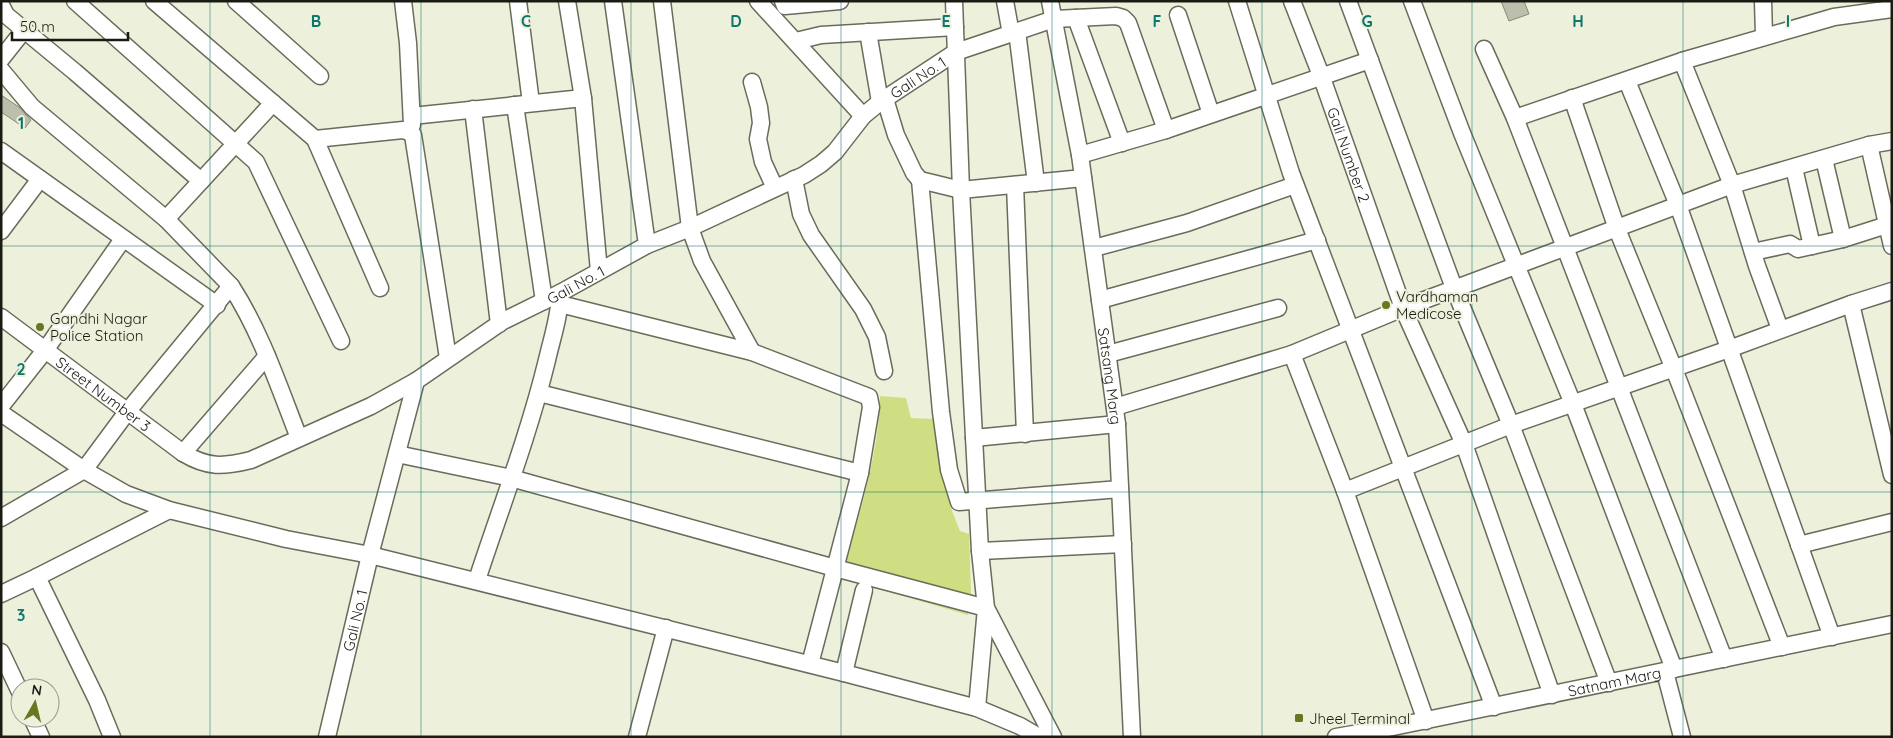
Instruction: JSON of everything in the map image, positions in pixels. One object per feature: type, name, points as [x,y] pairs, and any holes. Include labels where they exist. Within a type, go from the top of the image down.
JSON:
[{"type":"street","points":[[74,1],[256,162],[341,341]]},
{"type":"street","points":[[154,1],[315,139],[380,288]]},
{"type":"street","points":[[236,1],[320,76]]},
{"type":"street","points":[[403,1],[408,43],[413,135],[448,358]]},
{"type":"street","points":[[477,580],[539,393],[555,299],[523,104],[518,1]]},
{"type":"street","points":[[567,1],[583,98],[599,271]]},
{"type":"street","points":[[613,1],[646,245]]},
{"type":"street","points":[[662,1],[690,228],[702,261],[752,352]]},
{"type":"street","points":[[758,1],[864,116]]},
{"type":"street","points":[[783,1],[785,6],[840,1]]},
{"type":"street","points":[[954,1],[961,190],[974,438],[980,551],[986,608],[977,708]]},
{"type":"street","points":[[1005,1],[1014,32],[1036,183]]},
{"type":"street","name":"Satsang Marg","points":[[1050,1],[1080,155],[1117,424],[1132,737]]},
{"type":"street","points":[[1237,1],[1296,185],[1494,707]]},
{"type":"street","name":"Gali Number 2","points":[[1292,1],[1322,78],[1403,308],[1464,444],[1552,695]]},
{"type":"street","points":[[1348,1],[1454,288],[1511,425],[1609,683]]},
{"type":"street","points":[[1412,1],[1462,133],[1572,404],[1670,671],[1682,737]]},
{"type":"street","points":[[1763,1],[1764,36]]},
{"type":"street","points":[[1,5],[6,15],[76,72],[201,181]]},
{"type":"street","points":[[1515,118],[1682,61],[1764,36],[1833,9],[1883,7]]},
{"type":"street","points":[[1178,15],[1211,114]]},
{"type":"street","name":"Gali No. 1","points":[[327,737],[358,552],[398,454],[416,380],[499,324],[555,299],[599,271],[646,245],[690,228],[794,180],[821,164],[835,152],[864,116],[883,101],[956,52],[1014,32],[1054,19],[1116,16],[1123,18],[1128,22],[1166,130]]},
{"type":"street","points":[[1076,18],[1122,143]]},
{"type":"street","points":[[796,41],[821,35],[955,27]]},
{"type":"street","points":[[1,59],[24,30]]},
{"type":"street","points":[[868,32],[883,101],[896,135],[914,173],[920,180],[941,412],[949,470],[959,502],[978,502],[1120,489]]},
{"type":"street","points":[[1484,49],[1515,118],[1617,387],[1724,659]]},
{"type":"street","points":[[1080,155],[1166,130],[1370,60]]},
{"type":"street","points":[[1682,61],[1732,185],[1780,330]]},
{"type":"street","points":[[1,70],[32,107],[166,219],[231,286],[245,307],[299,438],[371,406],[416,380]]},
{"type":"street","points":[[1627,81],[1678,205],[1832,637]]},
{"type":"street","points":[[752,82],[761,123],[758,139],[763,162],[775,188]]},
{"type":"street","points":[[412,116],[583,98]]},
{"type":"street","points":[[1572,98],[1617,229],[1674,369],[1782,647]]},
{"type":"street","points":[[166,219],[273,103]]},
{"type":"street","points":[[473,109],[499,324]]},
{"type":"street","points":[[315,139],[403,130],[413,135]]},
{"type":"street","points":[[1115,407],[1292,354],[1454,288],[1564,249],[1732,185],[1869,145],[1892,141]]},
{"type":"street","points":[[1869,145],[1887,196],[1887,225],[1892,246]]},
{"type":"street","points":[[1,151],[217,305]]},
{"type":"street","points":[[1824,159],[1843,239]]},
{"type":"street","points":[[1794,168],[1812,246]]},
{"type":"street","points":[[920,180],[961,190],[1083,178]]},
{"type":"street","points":[[1,231],[40,179]]},
{"type":"street","points":[[794,180],[801,214],[811,235],[863,309],[877,337],[884,371]]},
{"type":"street","points":[[1015,185],[1025,434]]},
{"type":"street","points":[[1094,248],[1187,224],[1296,185]]},
{"type":"street","points":[[1753,252],[1790,244],[1798,249],[1843,239],[1887,225]]},
{"type":"street","points":[[1,406],[46,349],[123,238]]},
{"type":"street","points":[[1100,300],[1317,240]]},
{"type":"street","points":[[3,514],[84,470],[127,412],[231,286]]},
{"type":"street","points":[[1345,491],[1511,425],[1892,291]]},
{"type":"street","points":[[555,299],[752,352],[869,397],[871,407],[860,473],[810,664]]},
{"type":"street","points":[[1851,304],[1892,475]]},
{"type":"street","points":[[1108,354],[1278,308]]},
{"type":"street","name":"Street Number 3","points":[[1,317],[183,453],[208,465],[230,465],[251,460],[299,438]]},
{"type":"street","points":[[1292,354],[1345,491],[1426,721]]},
{"type":"street","points":[[183,453],[266,356]]},
{"type":"street","points":[[539,393],[860,473]]},
{"type":"street","points":[[1,413],[84,470],[126,494],[169,510],[286,539],[358,552],[477,580],[810,664],[977,708],[1020,726],[1039,737]]},
{"type":"street","points":[[974,438],[1117,424]]},
{"type":"street","points":[[398,454],[511,478],[986,608],[1053,737]]},
{"type":"street","points":[[1,594],[169,510]]},
{"type":"street","points":[[1799,545],[1892,522]]},
{"type":"street","points":[[980,551],[1123,544]]},
{"type":"street","points":[[37,577],[97,700],[112,737]]},
{"type":"street","points":[[844,673],[864,590]]},
{"type":"street","name":"Satnam Marg","points":[[1336,737],[1389,733],[1426,721],[1892,624]]},
{"type":"street","points":[[637,737],[666,628]]},
{"type":"street","points":[[1,652],[13,678]]},
{"type":"green space","points":[[880,396],[906,398],[911,418],[935,419],[952,511],[960,531],[969,534],[971,593],[968,615],[849,580],[843,574],[872,463],[879,418]]},
{"type":"building","points":[[1501,1],[1524,1],[1529,14],[1509,21]]},
{"type":"building","points":[[1,95],[19,107],[31,120],[25,128],[1,112]]},
{"type":"place","name":"Vardhaman Medicose","points":[[1386,305]]},
{"type":"place","name":"Gandhi Nagar Police Station","points":[[40,327]]},
{"type":"place","name":"Jheel Terminal","points":[[1299,718]]}]
